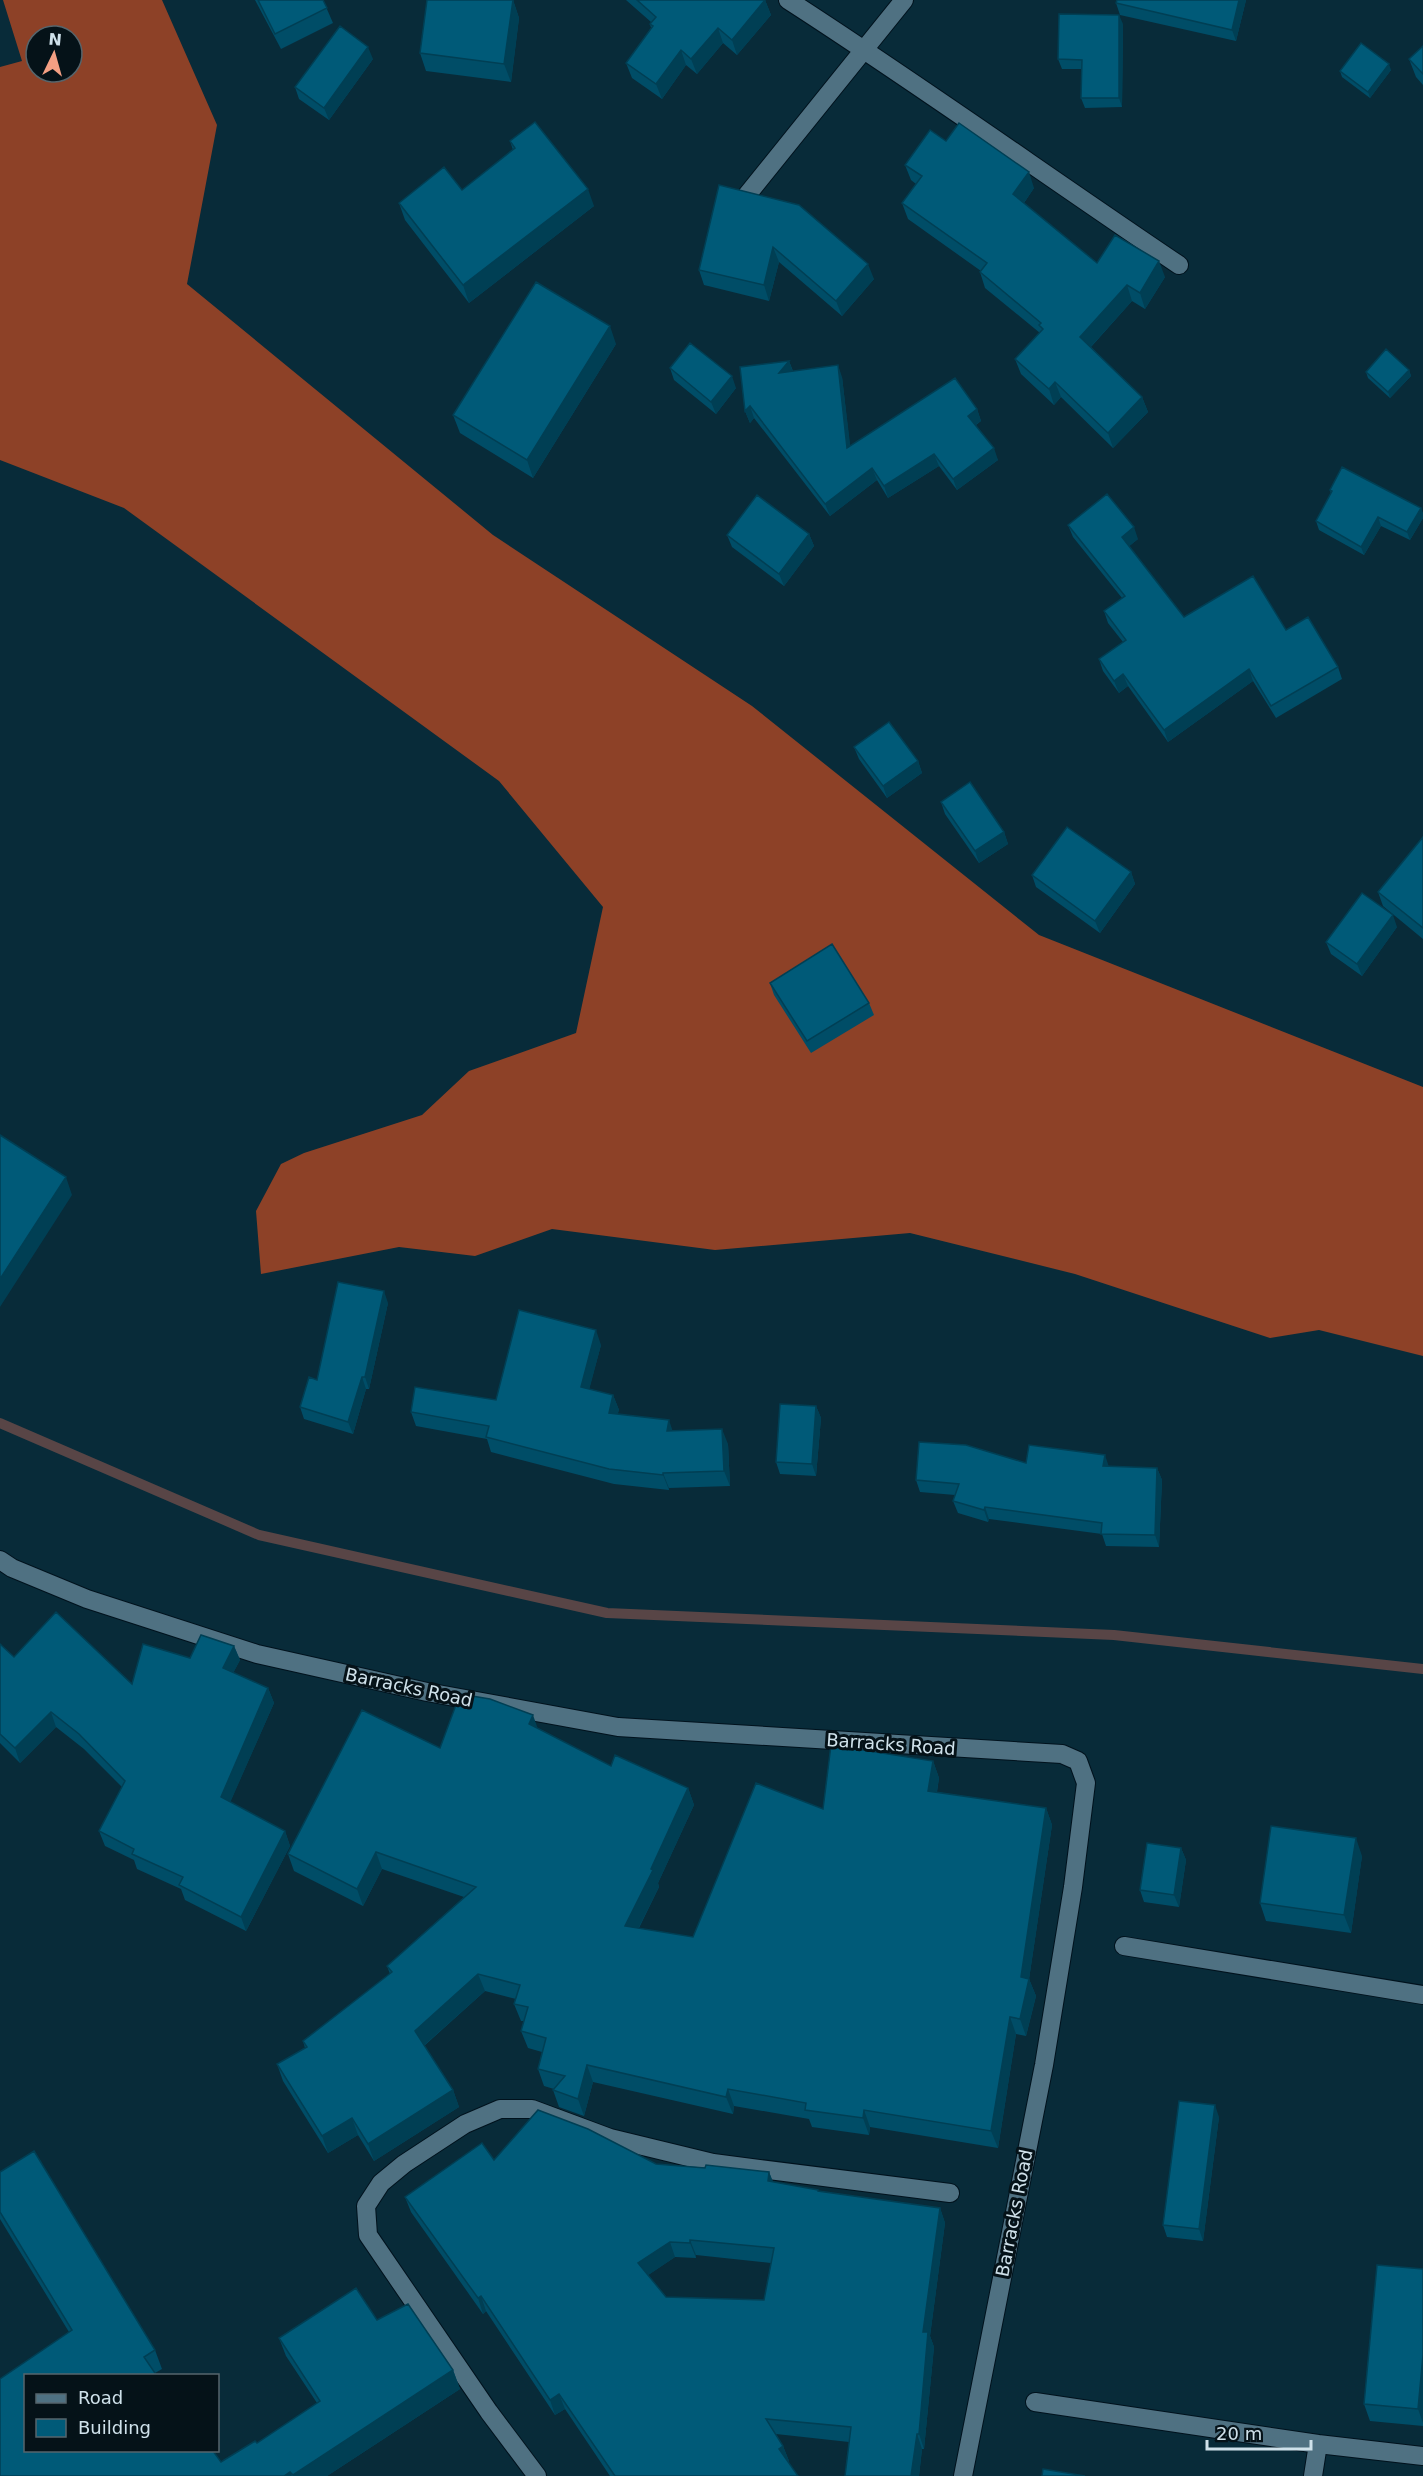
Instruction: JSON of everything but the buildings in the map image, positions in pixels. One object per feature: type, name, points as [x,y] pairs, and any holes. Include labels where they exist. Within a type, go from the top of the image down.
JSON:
[{"type":"street","points":[[788,0],[865,50],[1179,266]]},
{"type":"street","points":[[747,195],[904,0]]},
{"type":"street","name":"Barracks Road","points":[[0,1560],[12,1568],[87,1599],[257,1654],[427,1692],[618,1727],[1062,1754],[1078,1761],[1086,1783],[1073,1887],[1044,2065],[963,2476]]},
{"type":"street","points":[[1124,1946],[1423,1995]]},
{"type":"street","points":[[537,2476],[489,2412],[368,2235],[366,2206],[381,2183],[404,2164],[465,2124],[500,2109],[532,2109],[610,2138],[713,2163],[950,2193]]},
{"type":"street","points":[[1035,2402],[1318,2444],[1423,2456]]},
{"type":"street","points":[[1313,2476],[1318,2444]]},
{"type":"shaded area","points":[[3,0],[162,0],[217,125],[187,284],[493,535],[752,706],[1039,935],[1423,1087],[1423,1356],[1319,1330],[1270,1338],[1075,1274],[910,1233],[715,1250],[552,1229],[475,1256],[399,1247],[261,1274],[256,1211],[281,1164],[304,1153],[422,1115],[469,1071],[576,1033],[603,907],[499,781],[124,508],[0,460],[0,67],[22,61]]},
{"type":"waterway","points":[[0,1423],[259,1535],[607,1613],[1114,1635],[1423,1669]]}]
